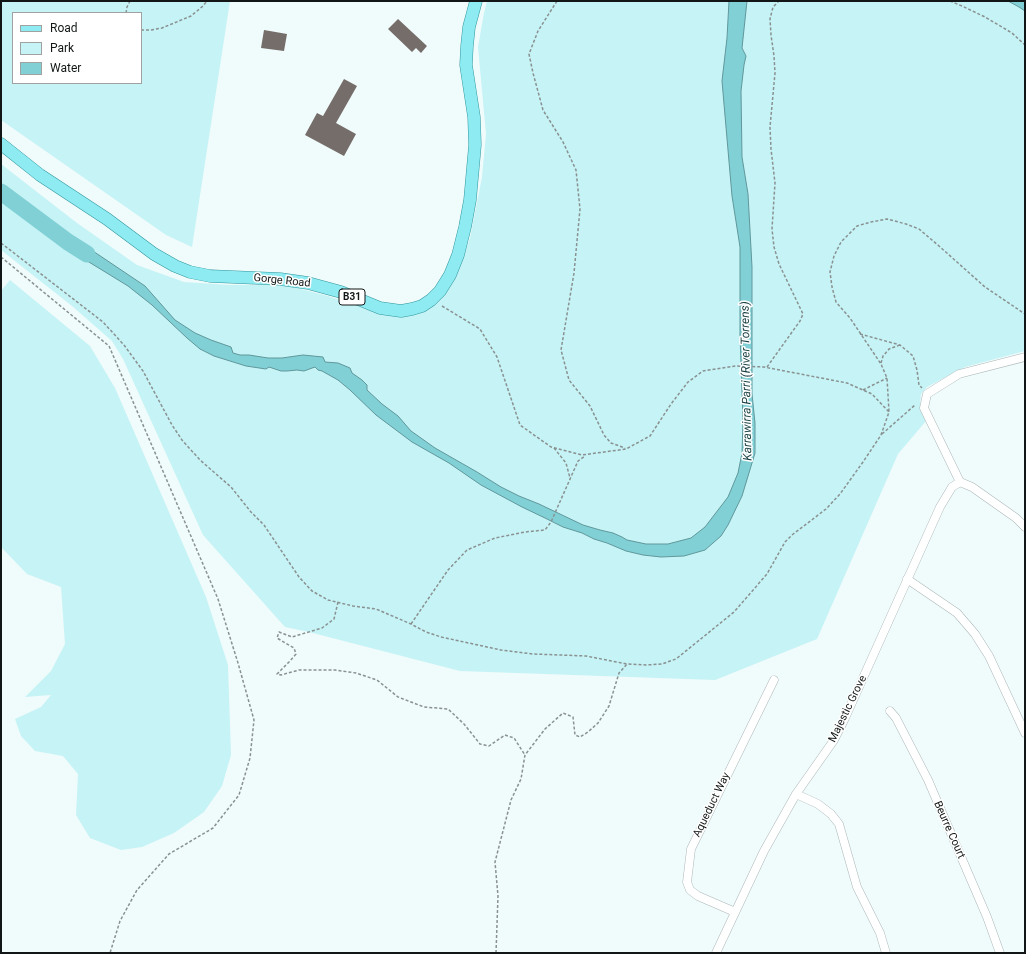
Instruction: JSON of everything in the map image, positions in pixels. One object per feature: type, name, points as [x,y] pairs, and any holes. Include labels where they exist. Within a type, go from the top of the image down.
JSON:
[{"type":"main road","name":"Gorge Road","points":[[1,144],[40,175],[107,219],[154,254],[175,266],[190,272],[210,276],[280,279],[308,283],[341,292],[380,308],[401,311],[422,306],[440,291],[450,275],[458,256],[470,200],[475,145],[474,117],[466,65],[469,27],[476,1]]},
{"type":"street","points":[[1025,356],[959,374],[927,394],[924,408],[960,482],[972,487],[1016,518],[1025,527]]},
{"type":"street","name":"Majestic Grove","points":[[716,953],[764,851],[796,794],[834,740],[940,507],[952,488],[960,482]]},
{"type":"street","points":[[907,579],[957,613],[975,634],[989,656],[1025,734]]},
{"type":"street","name":"Aqueduct Way","points":[[735,912],[698,896],[690,890],[687,882],[691,849],[774,680]]},
{"type":"street","name":"Beurre Court","points":[[890,711],[896,718],[928,780],[988,917],[1000,953]]},
{"type":"street","points":[[796,794],[818,804],[840,824],[857,887],[880,934],[886,953]]},
{"type":"path","points":[[126,12],[130,1]]},
{"type":"path","points":[[142,30],[162,28],[191,16],[207,1]]},
{"type":"path","points":[[557,1],[538,32],[529,54],[543,110],[563,142],[576,170],[580,209],[574,273],[561,350],[570,380],[590,406],[604,435],[611,443],[626,448]]},
{"type":"path","points":[[767,367],[803,314],[774,248],[772,229],[775,183],[770,127],[776,74],[770,20],[773,7],[779,1]]},
{"type":"path","points":[[950,1],[985,17],[1012,33],[1025,45]]},
{"type":"path","points":[[1,243],[103,322],[124,345],[143,371],[172,425],[182,440],[200,460],[231,487],[251,512],[264,525],[298,577],[312,591],[328,600],[353,606],[376,609],[426,632],[441,637],[501,650],[532,654],[586,656],[627,664],[662,664],[676,659],[734,612],[767,574],[785,542],[826,509],[840,494],[881,435],[889,412],[887,378],[881,364],[850,318],[836,302],[830,272],[834,256],[841,242],[857,226],[887,219],[918,229],[940,246],[985,287],[1025,314]]},
{"type":"path","points":[[1,258],[109,346],[218,599],[254,720],[250,758],[239,795],[213,828],[169,854],[137,890],[120,921],[110,953]]},
{"type":"path","points":[[431,300],[480,329],[497,358],[520,425],[551,447],[582,455],[626,448],[650,436],[671,404],[688,382],[703,371],[736,366],[767,367],[847,383],[872,394],[889,412]]},
{"type":"path","points":[[860,334],[900,345],[913,356],[919,385],[927,394],[881,435]]},
{"type":"path","points":[[881,364],[883,356],[889,349],[900,345]]},
{"type":"path","points":[[863,390],[887,378]]},
{"type":"path","points":[[554,448],[566,463],[570,478]]},
{"type":"path","points":[[411,624],[448,570],[467,550],[495,538],[545,530],[551,522],[578,461],[586,455]]},
{"type":"path","points":[[338,602],[334,619],[322,628],[292,637],[279,632],[277,638],[294,648],[296,654],[277,674],[281,675],[299,670],[335,670],[356,673],[377,680],[398,696],[424,707],[448,709],[464,724],[480,744],[489,746],[505,735],[514,738],[525,755]]},
{"type":"path","points":[[496,953],[498,896],[495,862],[511,800],[521,779],[525,755],[545,729],[563,713],[573,717],[575,735],[580,737],[588,732],[598,723],[609,706],[619,673],[627,664]]},
{"type":"green space","points":[[1,1],[230,1],[192,247],[166,235],[1,120]]},
{"type":"green space","points":[[487,1],[1025,1],[1025,351],[965,367],[927,387],[921,394],[920,405],[926,421],[898,454],[817,639],[715,680],[460,671],[285,627],[203,535],[123,359],[112,341],[72,306],[1,250],[1,164],[77,223],[137,265],[184,282],[230,285],[285,285],[391,315],[417,311],[455,278],[470,238],[482,177],[486,134],[478,47]]},
{"type":"green space","points":[[10,280],[90,346],[115,388],[206,597],[228,665],[231,755],[222,786],[204,812],[174,833],[142,847],[121,850],[90,838],[76,815],[78,774],[63,756],[35,751],[21,736],[15,719],[41,707],[51,695],[25,697],[51,671],[65,644],[61,587],[27,574],[1,548],[1,291]]},
{"type":"water","points":[[729,1],[747,1],[742,48],[746,56],[741,91],[742,157],[748,194],[752,267],[752,394],[755,423],[755,453],[742,496],[728,525],[721,536],[705,550],[684,556],[661,557],[643,555],[626,551],[563,527],[481,485],[449,463],[412,442],[376,415],[338,380],[315,367],[304,371],[281,371],[269,367],[266,369],[246,366],[214,356],[200,349],[152,305],[128,286],[58,243],[78,241],[145,286],[175,320],[195,333],[231,347],[233,353],[268,358],[303,355],[323,357],[325,362],[338,363],[350,368],[352,373],[367,385],[367,390],[398,416],[411,431],[435,448],[519,496],[583,525],[613,533],[627,540],[646,544],[668,544],[691,538],[705,527],[728,497],[738,473],[742,453],[743,421],[740,335],[740,247],[732,196],[722,81],[727,38]]},
{"type":"water","points":[[1008,1],[1025,1],[1025,11],[1019,7]]},
{"type":"building","points":[[398,19],[427,46],[421,53],[416,48],[412,52],[388,29]]},
{"type":"building","points":[[264,30],[287,34],[284,51],[261,48]]},
{"type":"building","points":[[344,79],[357,86],[336,123],[356,134],[344,156],[305,135],[317,113],[323,116]]},
{"type":"waterway","name":"Karrawirra Parri (River Torrens)","points":[[1,192],[68,242],[87,254]]}]
